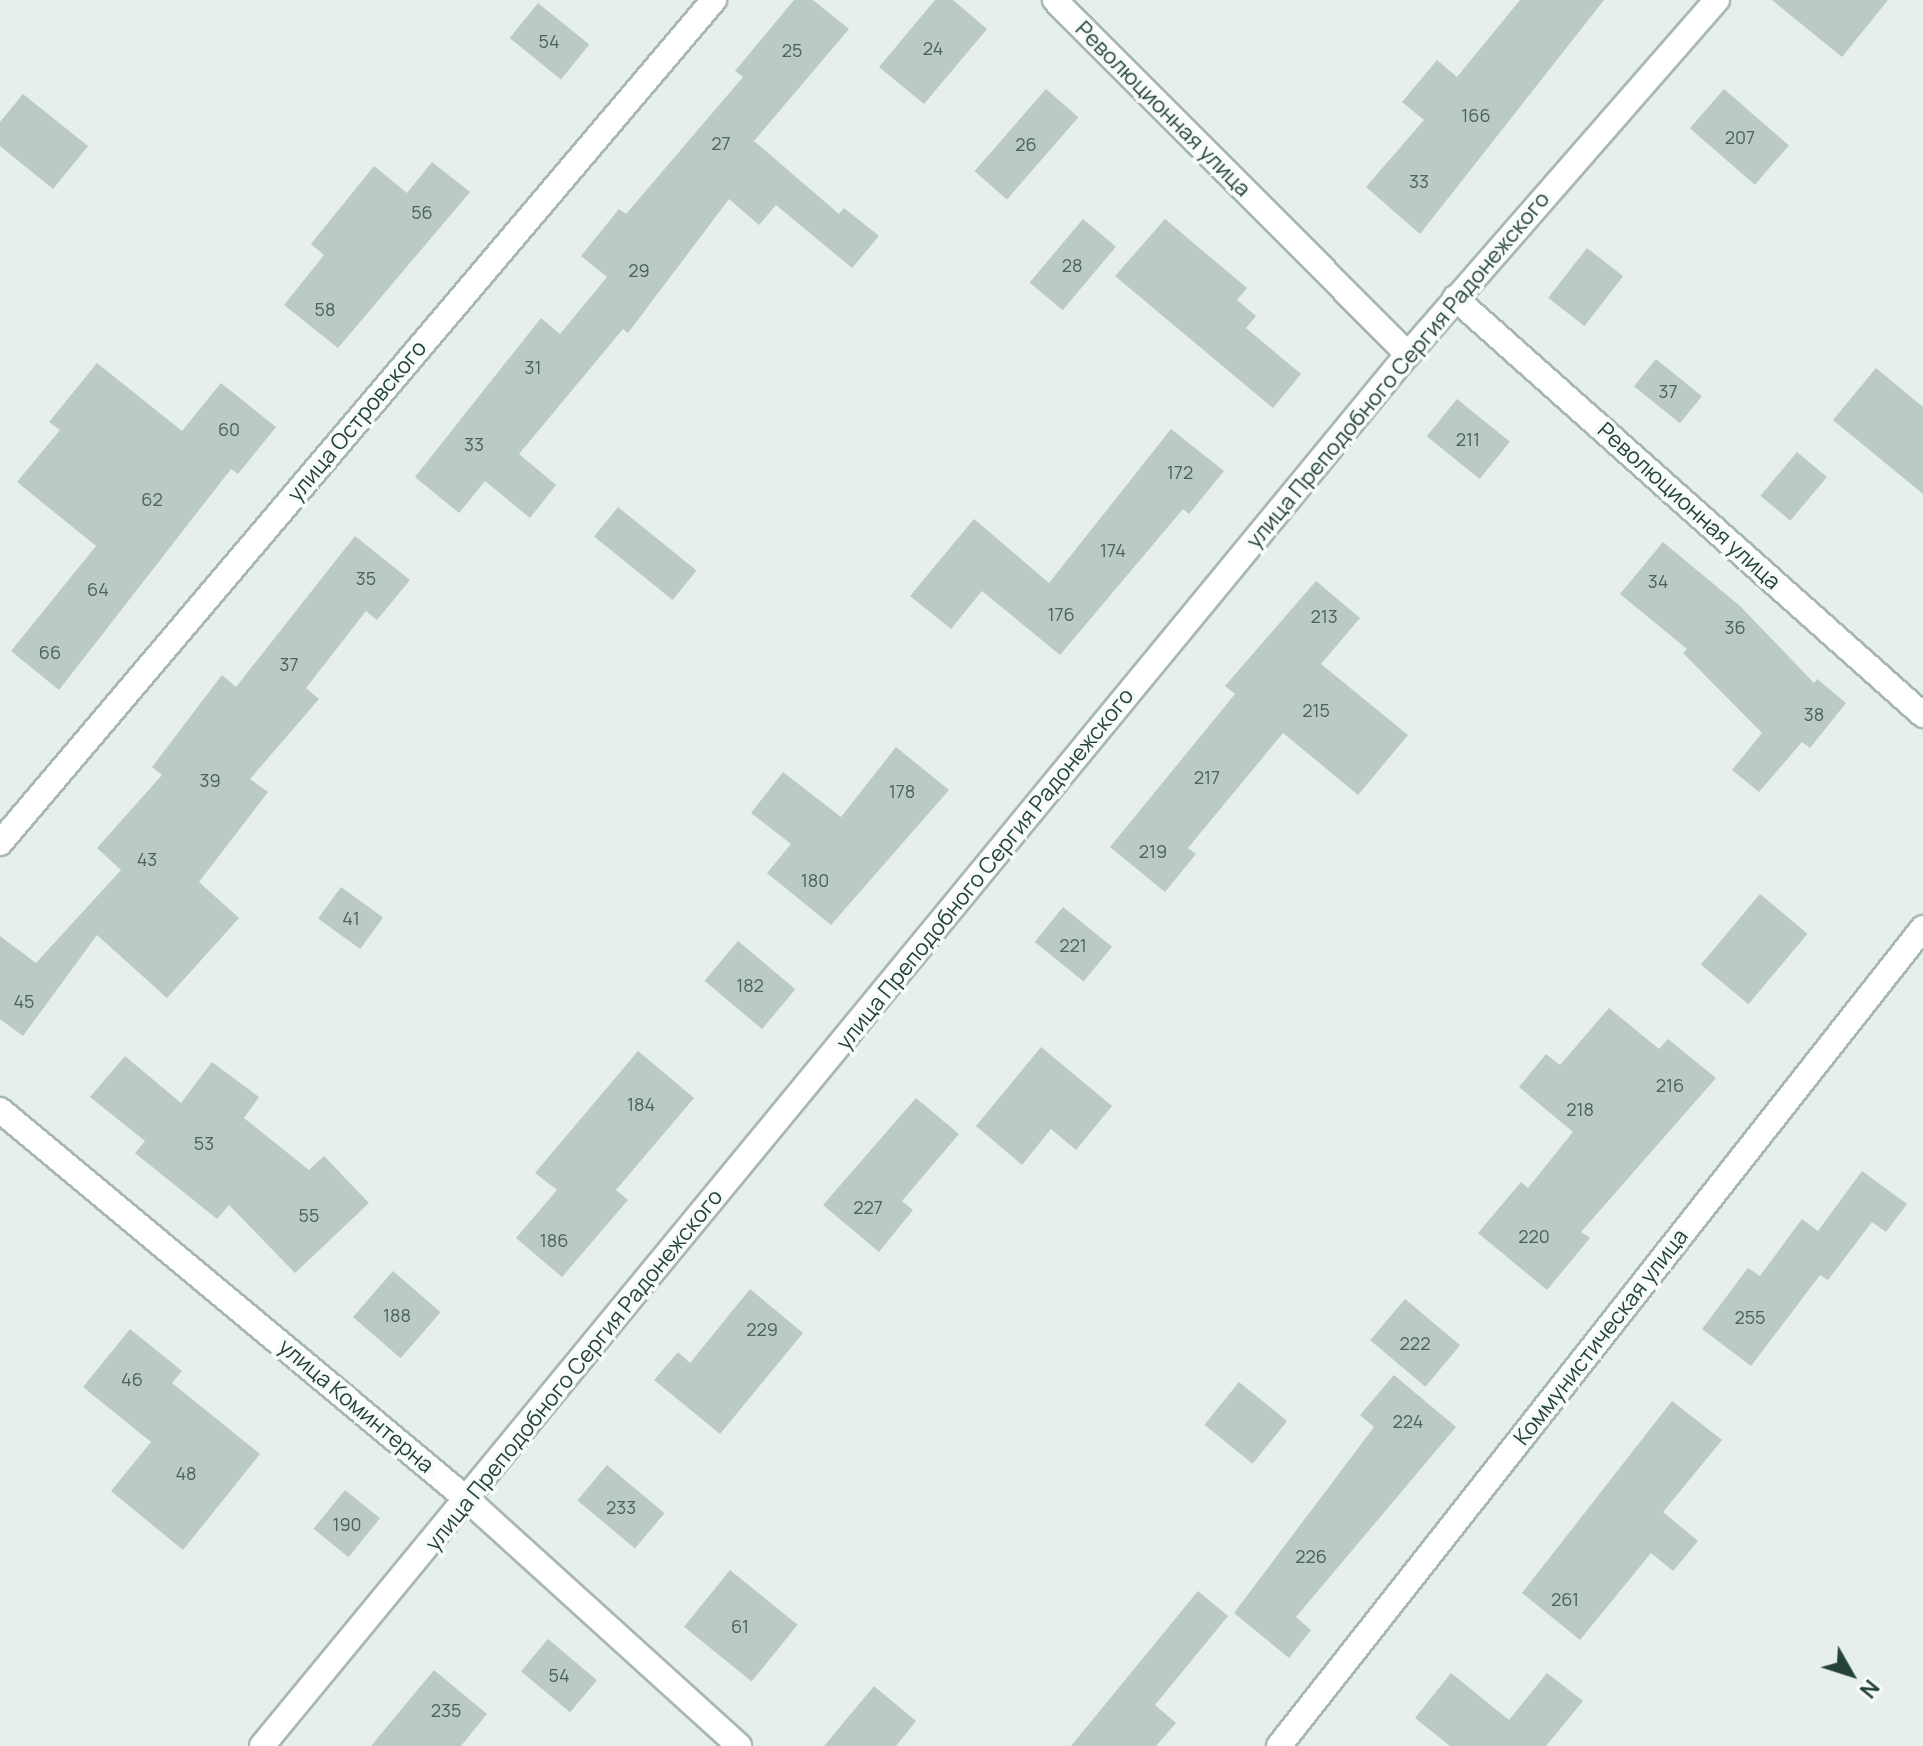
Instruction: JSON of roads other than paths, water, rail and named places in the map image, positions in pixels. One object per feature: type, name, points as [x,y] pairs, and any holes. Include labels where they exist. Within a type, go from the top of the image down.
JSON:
[{"type":"street","name":"улица Островского","points":[[0,843],[714,0]]},
{"type":"street","name":"Революционная улица","points":[[1055,0],[1408,354]]},
{"type":"street","name":"улица Преподобного Сергия Радонежского","points":[[262,1746],[468,1500],[1408,354],[1717,0]]},
{"type":"street","name":"Революционная улица","points":[[1455,298],[1923,715]]},
{"type":"street","name":"Коммунистическая улица","points":[[1279,1746],[1923,928]]},
{"type":"street","name":"улица Коминтерна","points":[[0,1110],[468,1500],[739,1746]]}]
